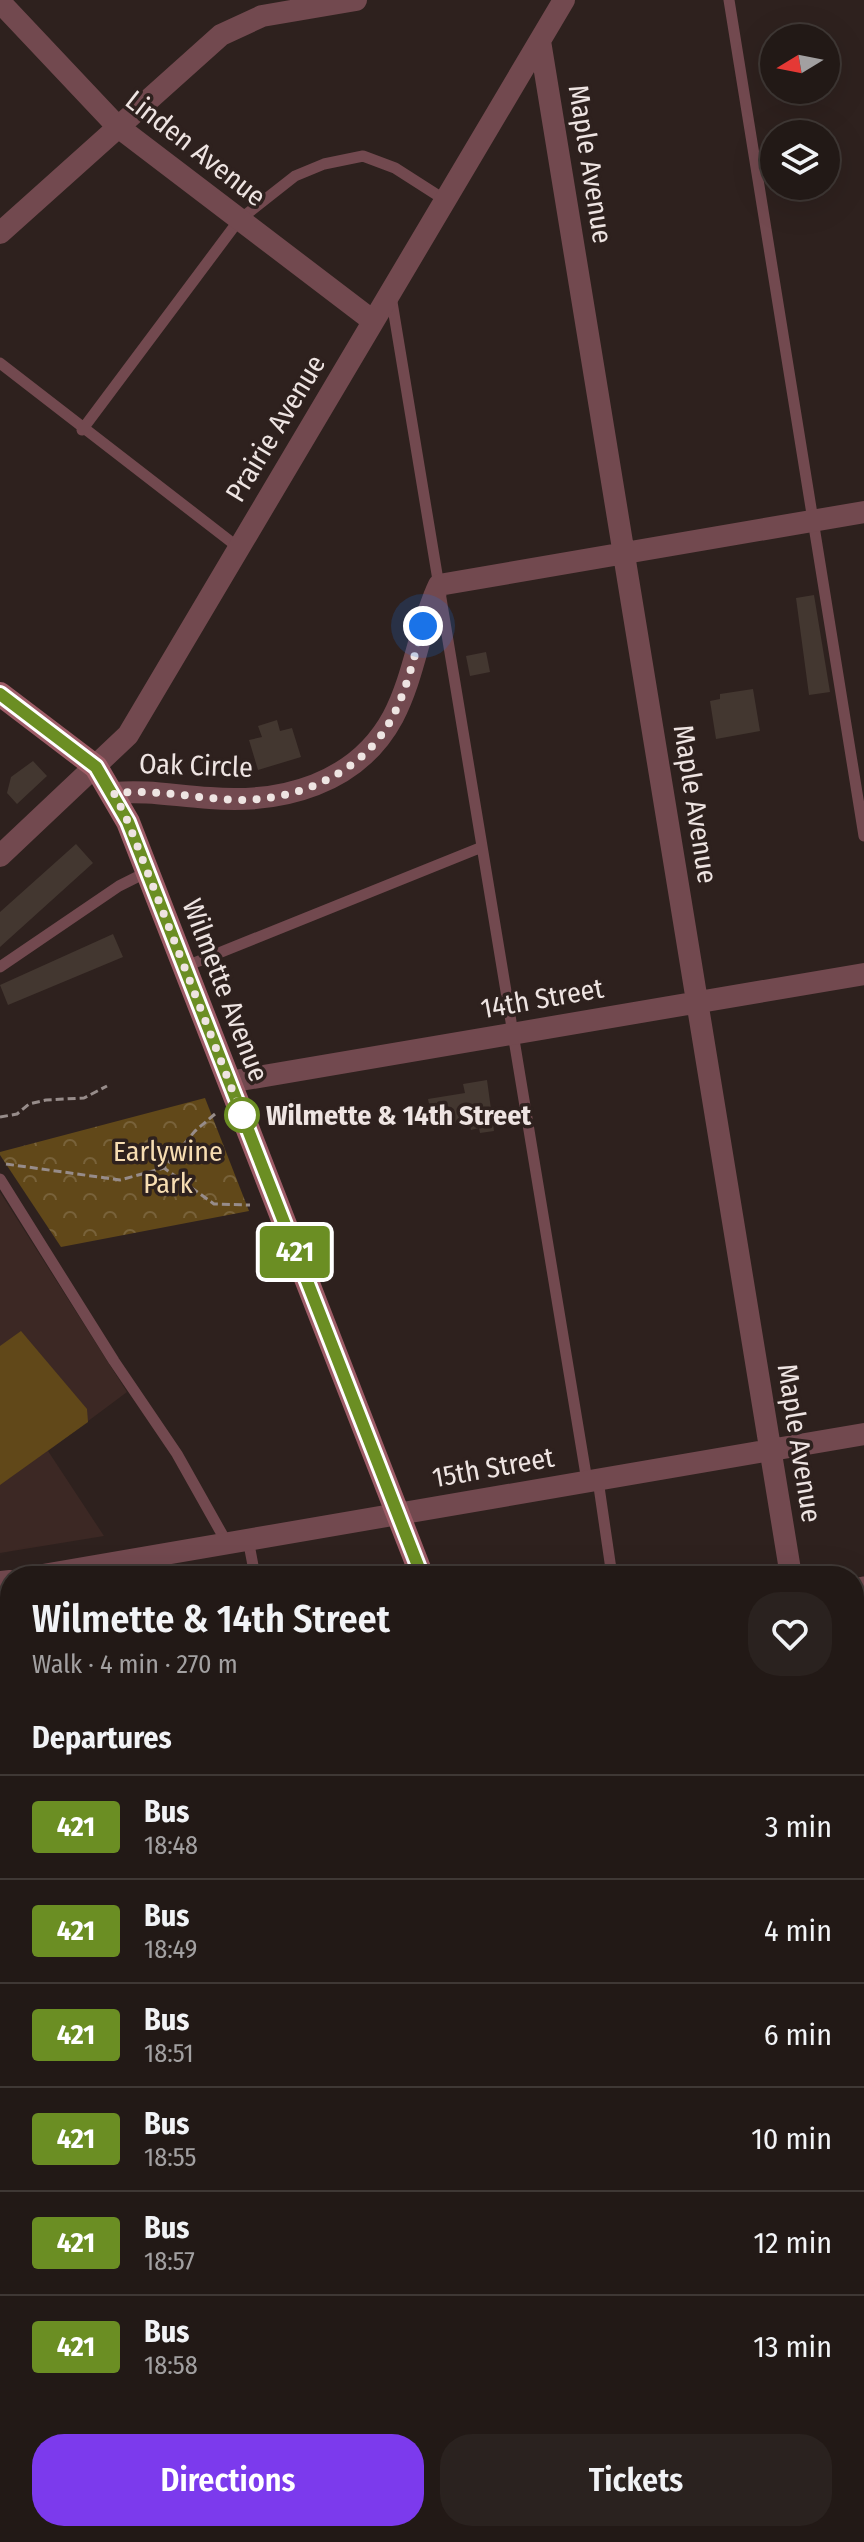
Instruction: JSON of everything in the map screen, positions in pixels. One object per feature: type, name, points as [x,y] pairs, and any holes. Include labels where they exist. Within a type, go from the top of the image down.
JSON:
[{"type":"street","name":"Prairie Avenue","points":[[0,856],[128,735],[564,0]]},
{"type":"street","points":[[0,233],[221,35],[262,16],[350,1]]},
{"type":"street","name":"Linden Avenue","points":[[0,2],[117,126],[373,321]]},
{"type":"street","name":"Maple Avenue","points":[[540,41],[789,1566]]},
{"type":"street","points":[[439,585],[864,512]]},
{"type":"street","name":"Oak Circle","points":[[114,793],[152,790],[208,798],[272,798],[321,783],[344,771],[365,755],[394,715],[439,585]]},
{"type":"street","name":"Wilmette Avenue","points":[[0,694],[96,767],[114,793],[148,872],[418,1566]]},
{"type":"street","name":"14th Street","points":[[229,1082],[864,974]]},
{"type":"street","name":"15th Street","points":[[94,1566],[864,1434]]},
{"type":"lane","points":[[729,0],[816,521],[864,836]]},
{"type":"lane","points":[[82,430],[239,220],[295,176],[324,164],[363,156],[395,168],[445,200]]},
{"type":"lane","points":[[391,292],[513,1033],[610,1566]]},
{"type":"lane","points":[[0,363],[82,430],[239,548]]},
{"type":"lane","points":[[184,967],[482,847]]},
{"type":"lane","points":[[0,967],[119,886],[148,872]]},
{"type":"lane","points":[[0,1179],[114,1361],[238,1541],[250,1566]]},
{"type":"path","points":[[0,1117],[17,1114],[29,1104],[46,1100],[84,1098],[107,1086]]},
{"type":"path","points":[[0,1163],[120,1180],[164,1168],[195,1131],[215,1114]]},
{"type":"path","points":[[164,1168],[214,1204],[250,1205]]},
{"type":"shaded area","points":[[0,1192],[127,1392],[48,1451],[104,1536],[0,1553]]},
{"type":"green space","name":"Earlywine Park","points":[[205,1098],[249,1211],[61,1247],[0,1155],[0,1152]]},
{"type":"green space","points":[[21,1331],[87,1409],[88,1422],[0,1485],[0,1346]]},
{"type":"building","points":[[814,595],[830,692],[809,695],[796,598]]},
{"type":"building","points":[[486,652],[490,672],[470,676],[466,656]]},
{"type":"building","points":[[753,689],[760,731],[716,739],[710,701],[720,699],[720,694]]},
{"type":"building","points":[[277,720],[280,731],[292,728],[301,757],[258,770],[249,740],[262,737],[258,726]]},
{"type":"building","points":[[33,761],[47,776],[17,804],[7,793],[11,777]]},
{"type":"building","points":[[76,844],[93,863],[0,947],[0,912]]},
{"type":"building","points":[[113,934],[123,957],[8,1005],[0,985]]},
{"type":"building","points":[[487,1080],[494,1131],[480,1133],[479,1128],[471,1130],[469,1121],[434,1127],[428,1099],[465,1093],[463,1084]]},
{"type":"bus line","name":"421","points":[[0,694],[96,767],[117,798],[418,1566]]},
{"type":"place","name":"Wilmette & 14th Street","points":[[242,1115]]},
{"type":"route","points":[[242,1115],[114,793],[152,790],[208,798],[272,798],[321,783],[344,771],[365,755],[394,715],[406,686],[423,626]]}]
